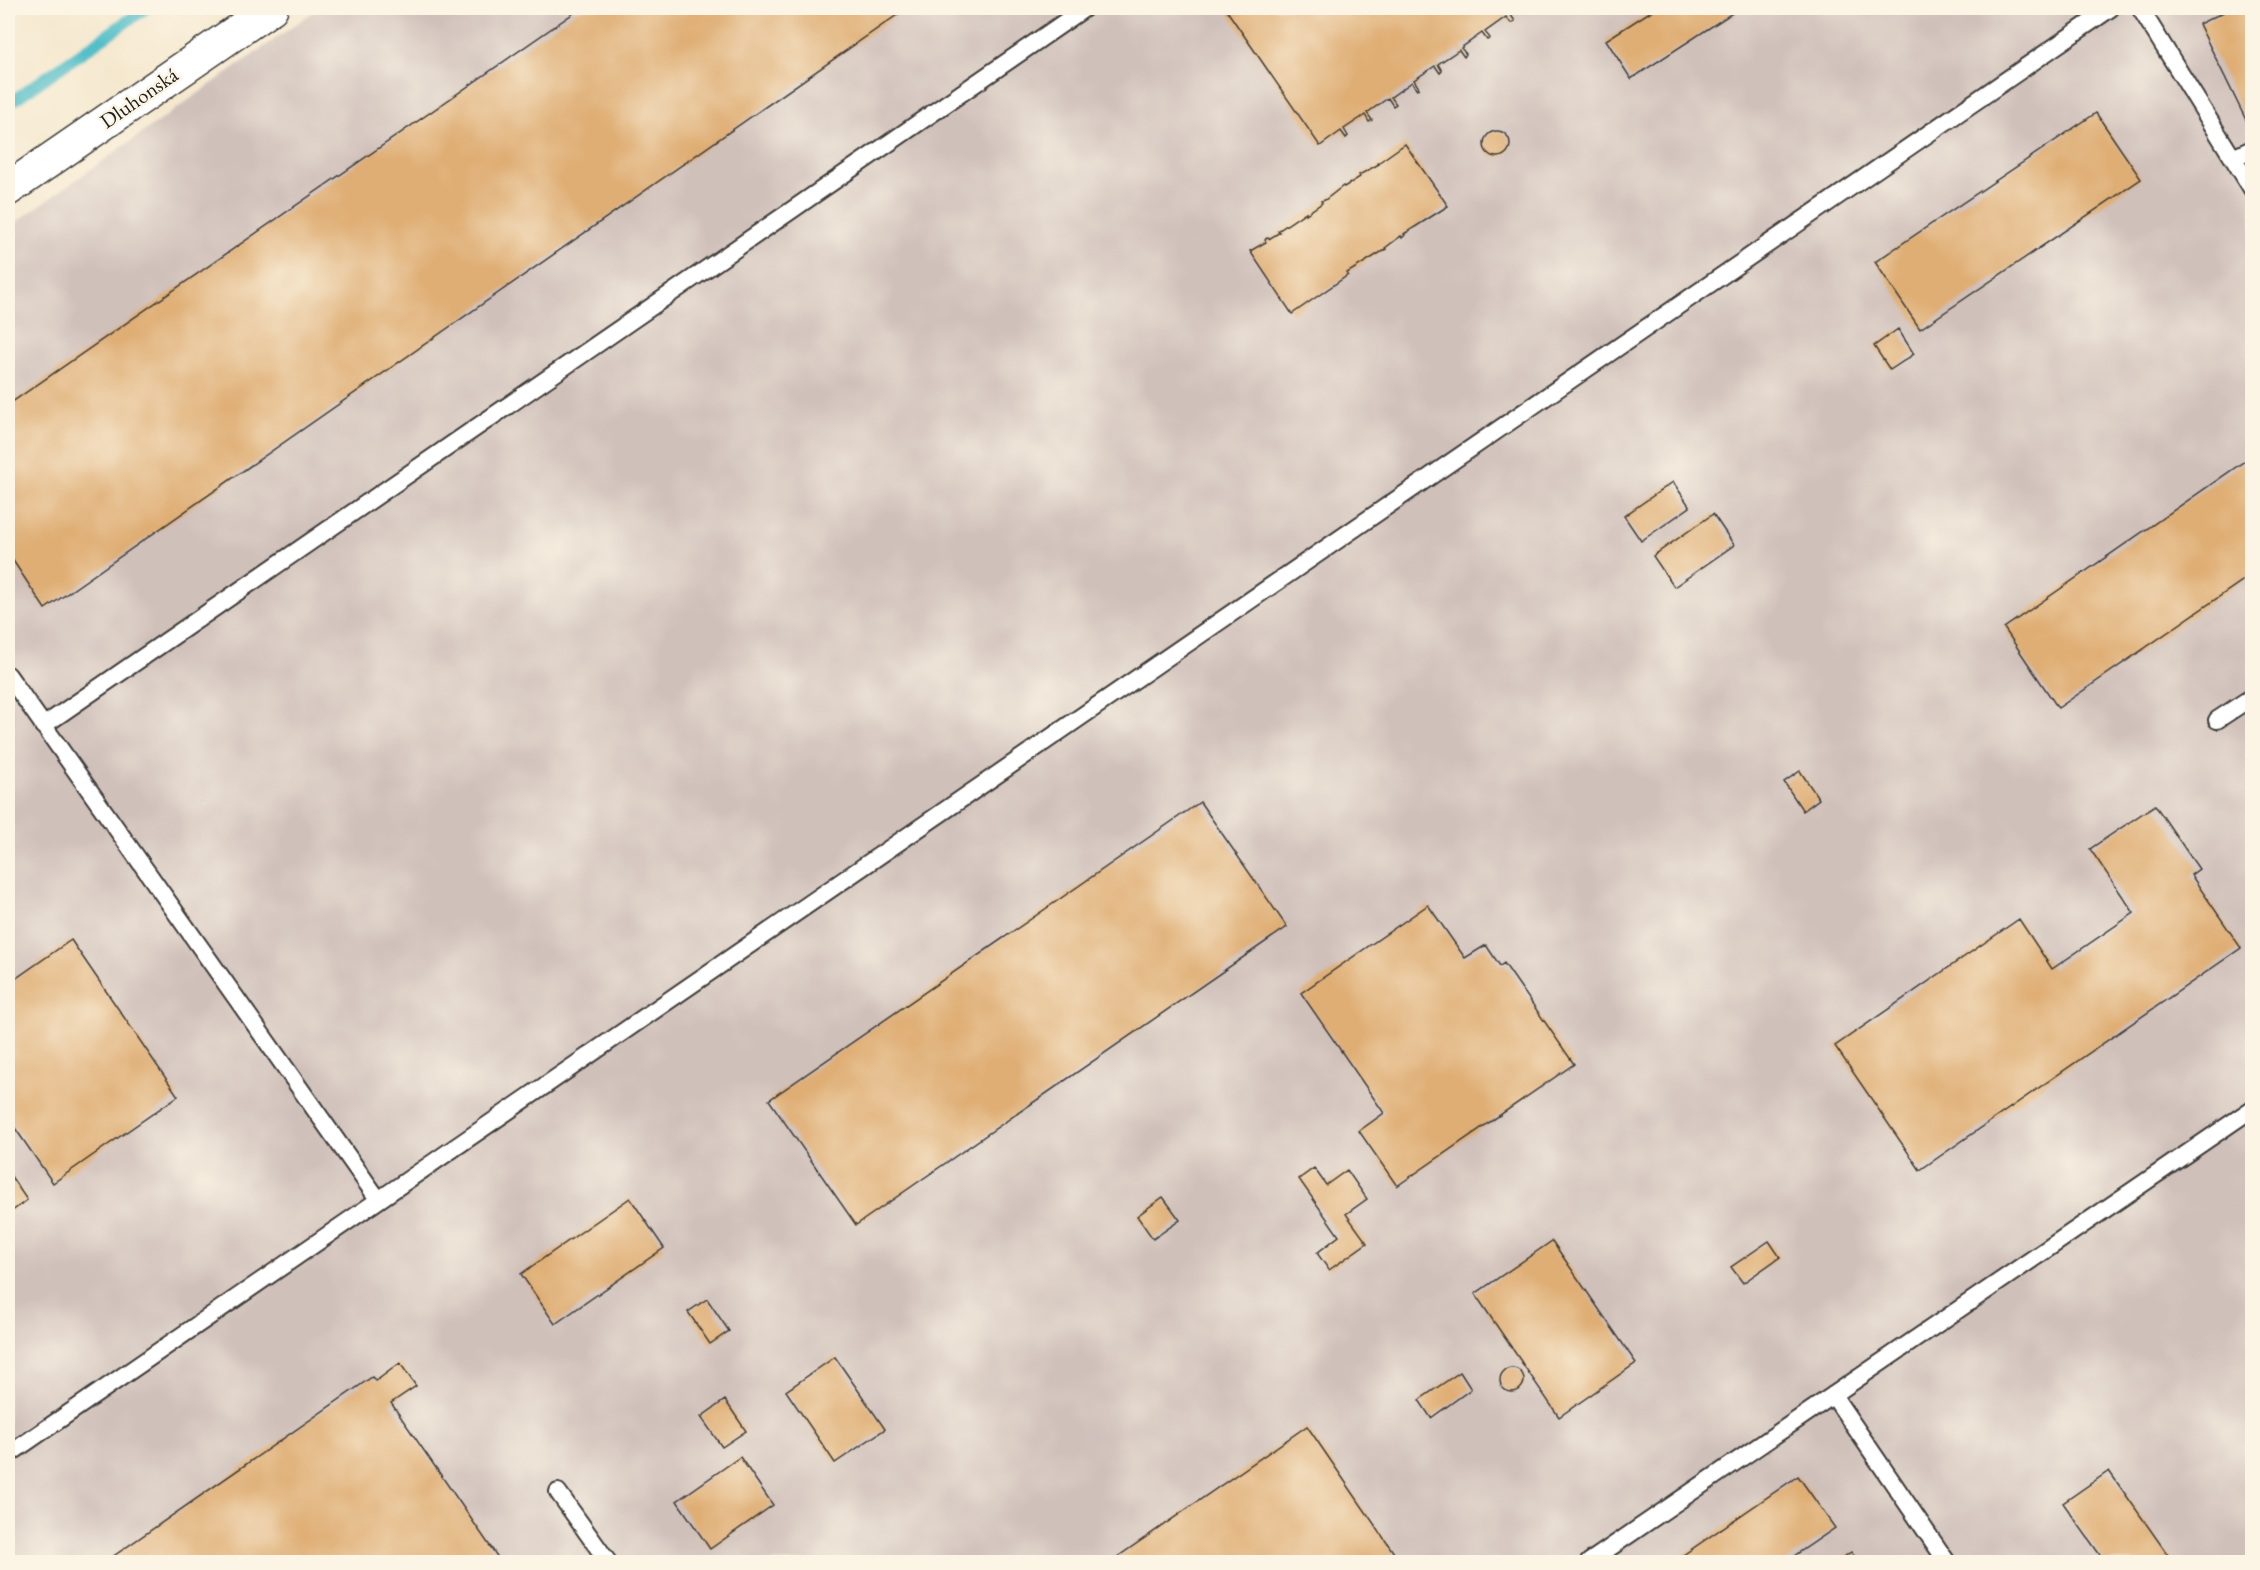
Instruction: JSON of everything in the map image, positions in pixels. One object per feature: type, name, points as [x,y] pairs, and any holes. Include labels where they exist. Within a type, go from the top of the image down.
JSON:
[{"type":"street","name":"Dluhonská","points":[[8,189],[271,8]]},
{"type":"lane","points":[[43,726],[1085,8]]},
{"type":"lane","points":[[8,1455],[2111,8]]},
{"type":"lane","points":[[2140,8],[2253,189]]},
{"type":"lane","points":[[2233,158],[2253,149]]},
{"type":"lane","points":[[8,675],[378,1199]]},
{"type":"lane","points":[[2217,720],[2253,697]]},
{"type":"lane","points":[[1589,1563],[2253,1109]]},
{"type":"lane","points":[[1833,1395],[1947,1563]]},
{"type":"lane","points":[[558,1492],[608,1563]]},
{"type":"shaded area","points":[[319,8],[2252,8],[2252,1562],[8,1562],[8,228]]},
{"type":"building","points":[[581,8],[907,8],[45,609],[8,553],[8,405]]},
{"type":"building","points":[[1225,8],[1519,8],[1510,14],[1515,21],[1511,23],[1506,17],[1485,32],[1490,38],[1487,40],[1482,33],[1461,48],[1466,54],[1464,57],[1459,50],[1438,64],[1442,71],[1440,73],[1435,66],[1414,80],[1419,88],[1416,89],[1412,82],[1391,97],[1396,104],[1393,106],[1388,98],[1367,113],[1372,120],[1369,122],[1365,115],[1344,129],[1348,136],[1346,138],[1341,131],[1320,146]]},
{"type":"building","points":[[1656,8],[1740,8],[1631,79],[1606,40]]},
{"type":"building","points":[[2232,8],[2252,8],[2252,117],[2246,120],[2199,24]]},
{"type":"building","points":[[2096,113],[2141,179],[1920,329],[1875,262]]},
{"type":"building","points":[[1497,131],[1506,135],[1510,144],[1506,153],[1497,157],[1488,153],[1484,144],[1488,135]]},
{"type":"building","points":[[1405,144],[1448,206],[1347,273],[1348,275],[1292,314],[1250,251]]},
{"type":"building","points":[[1898,329],[1914,354],[1890,370],[1874,346]]},
{"type":"building","points":[[2252,456],[2252,574],[2058,708],[2004,628]]},
{"type":"building","points":[[1673,482],[1690,507],[1641,541],[1624,516]]},
{"type":"building","points":[[1713,514],[1734,545],[1674,587],[1653,556]]},
{"type":"building","points":[[1800,771],[1819,799],[1803,811],[1784,782]]},
{"type":"building","points":[[1200,802],[1287,927],[856,1225],[769,1100]]},
{"type":"building","points":[[2155,805],[2199,869],[2191,875],[2241,948],[1920,1170],[1835,1046],[2019,919],[2052,969],[2134,913],[2090,849]]},
{"type":"building","points":[[1428,905],[1465,958],[1486,945],[1500,966],[1504,963],[1574,1064],[1397,1186],[1359,1131],[1384,1113],[1301,993]]},
{"type":"building","points":[[71,940],[178,1096],[53,1183],[8,1118],[8,984]]},
{"type":"building","points":[[1314,1168],[1326,1185],[1347,1170],[1367,1199],[1346,1214],[1367,1243],[1329,1270],[1317,1253],[1339,1236],[1299,1179]]},
{"type":"building","points":[[8,1172],[27,1200],[8,1214]]},
{"type":"building","points":[[1163,1197],[1180,1220],[1153,1239],[1137,1216]]},
{"type":"building","points":[[630,1198],[664,1248],[555,1324],[521,1274]]},
{"type":"building","points":[[1552,1241],[1636,1363],[1559,1417],[1475,1294]]},
{"type":"building","points":[[1769,1241],[1780,1257],[1743,1283],[1731,1267]]},
{"type":"building","points":[[707,1299],[729,1331],[710,1344],[688,1312]]},
{"type":"building","points":[[835,1357],[885,1429],[835,1463],[786,1391]]},
{"type":"building","points":[[400,1363],[416,1386],[391,1403],[501,1562],[105,1562],[372,1377],[376,1381]]},
{"type":"building","points":[[1512,1368],[1521,1371],[1524,1380],[1521,1389],[1512,1392],[1503,1389],[1500,1380],[1503,1371]]},
{"type":"building","points":[[1460,1372],[1471,1389],[1431,1418],[1419,1400]]},
{"type":"building","points":[[725,1400],[746,1431],[722,1447],[701,1417]]},
{"type":"building","points":[[1307,1426],[1394,1553],[1380,1562],[1110,1562]]},
{"type":"building","points":[[740,1457],[773,1505],[710,1549],[677,1501]]},
{"type":"building","points":[[2109,1471],[2173,1562],[2105,1562],[2063,1503]]},
{"type":"building","points":[[1798,1476],[1835,1528],[1785,1562],[1673,1562]]},
{"type":"building","points":[[1851,1552],[1859,1562],[1837,1562]]},
{"type":"waterway","points":[[8,104],[146,8]]}]
